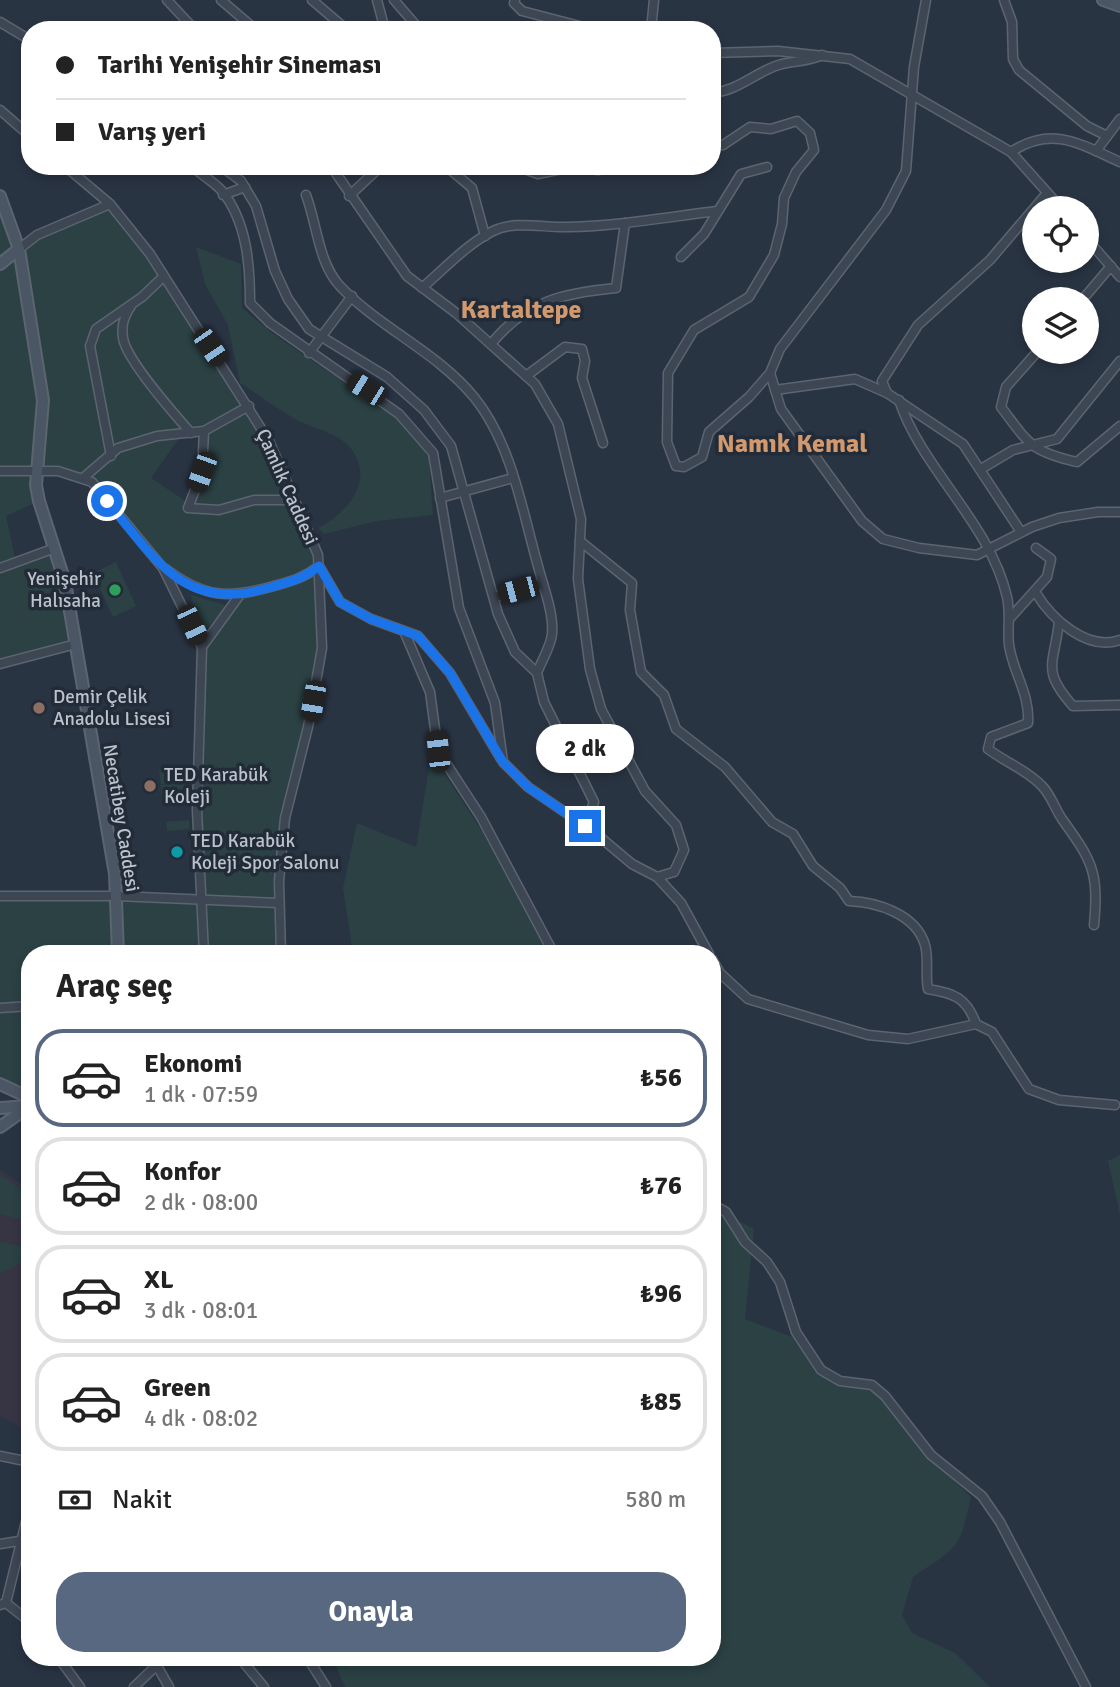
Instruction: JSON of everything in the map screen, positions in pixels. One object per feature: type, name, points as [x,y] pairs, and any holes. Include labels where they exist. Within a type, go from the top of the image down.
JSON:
[{"type":"street","points":[[167,0],[187,21]]},
{"type":"street","points":[[221,0],[246,21]]},
{"type":"street","points":[[312,0],[336,21]]},
{"type":"street","points":[[377,0],[383,21]]},
{"type":"street","points":[[394,0],[412,21]]},
{"type":"street","points":[[515,0],[514,3],[522,11],[560,21]]},
{"type":"street","points":[[652,21],[654,0]]},
{"type":"street","points":[[721,145],[750,127],[771,129],[797,121],[810,133],[814,150],[796,172],[784,198],[782,224],[774,255],[749,297],[694,330],[668,373],[667,442],[676,466],[684,467],[702,457],[709,432],[770,373],[780,349],[879,219],[906,171],[914,67],[926,0]]},
{"type":"street","points":[[1004,0],[1012,22],[1013,59],[1019,70],[1087,126],[1107,136]]},
{"type":"street","points":[[1103,0],[1120,6]]},
{"type":"street","points":[[0,22],[21,35]]},
{"type":"street","points":[[721,53],[778,51],[850,59],[1011,152],[1050,196]]},
{"type":"street","points":[[721,92],[729,91],[775,65],[809,62],[822,55]]},
{"type":"street","points":[[0,110],[21,128]]},
{"type":"street","points":[[1096,151],[1120,119]]},
{"type":"street","points":[[1011,152],[1029,140],[1066,138],[1120,162]]},
{"type":"street","points":[[681,257],[704,234],[741,174],[767,167]]},
{"type":"street","name":"Çamlık Caddesi","points":[[76,175],[110,204],[150,254],[249,406],[269,441],[318,555],[322,648],[308,727],[285,818],[279,903],[281,945]]},
{"type":"street","points":[[201,175],[223,195],[241,227],[250,271],[250,303],[270,323],[309,353],[388,406],[433,453],[459,608],[495,702],[503,762]]},
{"type":"street","points":[[231,175],[245,187],[256,206],[275,271],[288,299],[309,329],[387,377],[424,410],[451,446],[494,597],[515,652],[537,673],[544,702],[594,802],[585,826]]},
{"type":"street","points":[[336,175],[407,276],[536,384],[558,424],[581,519],[580,592],[590,669],[601,709],[645,791],[676,825],[684,850],[674,872],[657,877]]},
{"type":"street","points":[[349,196],[371,175]]},
{"type":"street","points":[[456,175],[471,188],[485,236]]},
{"type":"street","points":[[223,195],[245,187]]},
{"type":"street","points":[[887,393],[882,382],[885,372],[918,325],[990,260],[1047,192]]},
{"type":"street","points":[[306,195],[321,249],[338,284],[433,356],[474,398],[497,434],[513,478],[542,584],[552,634],[537,673]]},
{"type":"street","name":"Necatibey Caddesi","points":[[0,196],[19,249],[43,400],[36,470],[38,501],[65,582],[117,896],[118,945]]},
{"type":"street","points":[[0,264],[37,235],[110,204]]},
{"type":"street","points":[[422,288],[495,230],[514,226],[567,228],[717,211]]},
{"type":"street","points":[[491,344],[532,306],[576,292],[616,288],[625,223]]},
{"type":"street","points":[[1099,252],[1120,277]]},
{"type":"street","points":[[1093,287],[1111,266]]},
{"type":"street","points":[[163,277],[130,307],[122,323],[123,341],[168,407],[191,433]]},
{"type":"street","points":[[309,353],[352,296]]},
{"type":"street","points":[[111,456],[90,346],[96,329],[142,297]]},
{"type":"street","points":[[526,376],[565,347],[582,349],[585,361],[582,379],[603,443]]},
{"type":"street","points":[[981,469],[1013,450],[1057,439],[1120,361]]},
{"type":"street","points":[[1026,364],[1006,387],[1001,407],[1030,446],[1044,454],[1077,462],[1120,426]]},
{"type":"street","points":[[770,373],[781,409],[801,440],[862,521],[883,539],[919,548],[977,555],[1021,532],[1059,518],[1120,511]]},
{"type":"street","points":[[775,390],[855,379],[887,393],[963,444],[1021,532]]},
{"type":"street","points":[[899,400],[907,426],[969,515],[1007,594],[1011,617],[1009,645],[1029,704],[1028,723],[991,737],[988,748],[1043,786],[1062,819],[1078,838],[1096,880],[1094,925]]},
{"type":"street","points":[[83,478],[118,448],[157,436],[204,431],[249,406]]},
{"type":"street","points":[[204,431],[202,472],[188,508],[219,510],[254,500],[294,500]]},
{"type":"street","points":[[0,471],[36,470],[92,482],[163,568],[202,647],[197,810],[204,945]]},
{"type":"street","points":[[440,498],[513,478]]},
{"type":"street","points":[[580,541],[632,583],[630,610],[641,672],[664,695],[676,729],[725,767],[772,822],[793,834],[813,866],[839,888],[849,901],[870,902],[889,908],[917,929],[926,947],[925,972],[928,989],[953,992],[969,1006],[976,1024]]},
{"type":"street","points":[[0,568],[55,548]]},
{"type":"street","points":[[1011,617],[1021,604],[1036,593],[1047,577],[1051,559],[1037,548]]},
{"type":"street","points":[[163,568],[189,587],[239,596],[304,578],[319,566],[340,602],[418,636],[450,673],[503,762],[528,787],[585,826],[632,864],[657,877],[681,903],[704,945]]},
{"type":"street","points":[[494,597],[542,584]]},
{"type":"street","points":[[1036,593],[1059,622],[1090,638],[1120,640]]},
{"type":"street","points":[[202,647],[239,596]]},
{"type":"street","points":[[1059,622],[1050,668],[1055,686],[1073,706],[1120,705]]},
{"type":"street","points":[[404,631],[430,692],[438,751],[481,817],[549,945]]},
{"type":"street","points":[[0,664],[76,644]]},
{"type":"street","points":[[0,896],[117,896],[279,903]]},
{"type":"street","points":[[721,974],[748,999],[868,1035],[908,1039],[976,1024],[992,1032],[1029,1089],[1059,1100],[1115,1105]]},
{"type":"street","points":[[0,1008],[21,1007]]},
{"type":"street","points":[[0,1084],[21,1094]]},
{"type":"street","points":[[0,1091],[0,1101]]},
{"type":"street","points":[[0,1108],[21,1108]]},
{"type":"street","points":[[0,1127],[21,1113]]},
{"type":"street","points":[[721,1209],[780,1282],[796,1332],[821,1370],[840,1381],[872,1385],[885,1396],[931,1455],[982,1496],[1000,1522],[1086,1687]]},
{"type":"street","points":[[0,1456],[21,1460]]},
{"type":"street","points":[[21,1534],[3,1604],[21,1616]]},
{"type":"street","points":[[0,1544],[19,1541]]},
{"type":"street","points":[[65,1666],[80,1687]]},
{"type":"street","points":[[134,1687],[151,1666]]},
{"type":"street","points":[[158,1666],[169,1687]]},
{"type":"street","points":[[246,1666],[264,1687]]},
{"type":"street","points":[[313,1666],[326,1687]]},
{"type":"shaded area","points":[[0,1170],[21,1184],[21,1427],[0,1416]]},
{"type":"green space","points":[[0,196],[19,249],[37,235],[110,204],[150,254],[249,406],[318,555],[322,648],[285,818],[279,881],[282,945],[21,945],[21,1094],[0,1084],[0,896],[201,899],[197,810],[202,647],[238,597],[221,595],[163,568],[92,482],[37,470],[39,501],[6,516],[16,562],[55,548],[76,644],[0,664]],"holes":[[[204,432],[202,472],[188,507],[184,500],[151,478],[180,437]]]},
{"type":"green space","points":[[196,247],[241,264],[242,308],[272,333],[394,417],[424,445],[429,460],[433,515],[377,521],[324,534],[318,528],[347,506],[354,496],[359,485],[358,462],[352,450],[340,439],[295,419],[240,383],[228,325],[205,284]]},
{"type":"green space","name":"Yenişehir Halısaha","points":[[116,562],[136,606],[113,617],[93,573]]},
{"type":"green space","points":[[191,595],[225,605],[225,609],[204,631],[198,630]]},
{"type":"green space","points":[[430,762],[438,764],[556,945],[352,945],[343,888],[357,823],[416,847]]},
{"type":"green space","points":[[188,767],[189,781],[161,784],[159,770]]},
{"type":"green space","points":[[189,783],[190,798],[162,800],[161,785]]},
{"type":"green space","points":[[189,820],[190,829],[167,831],[166,822]]},
{"type":"green space","points":[[1120,1155],[1120,1215],[1108,1161]]},
{"type":"green space","points":[[0,1175],[21,1188],[21,1220],[0,1214]]},
{"type":"green space","points":[[721,1212],[754,1229],[745,1319],[808,1343],[816,1371],[843,1384],[878,1391],[917,1445],[971,1497],[959,1538],[948,1553],[913,1577],[902,1615],[912,1633],[955,1653],[990,1687],[345,1687],[336,1666],[721,1666]]},
{"type":"green space","points":[[0,1242],[21,1246],[21,1263],[0,1273]]},
{"type":"place","name":"Yenişehir Halısaha","points":[[115,590]]},
{"type":"place","name":"Demir Çelik Anadolu Lisesi","points":[[39,708]]},
{"type":"place","name":"TED Karabük Koleji","points":[[150,786]]},
{"type":"place","name":"TED Karabük Koleji Spor Salonu","points":[[177,852]]},
{"type":"district","name":"Kartaltepe","points":[[521,310]]},
{"type":"district","name":"Namık Kemal","points":[[792,444]]},
{"type":"route","points":[[107,501],[163,568],[189,587],[221,595],[239,596],[304,578],[319,566],[340,602],[371,619],[418,636],[450,673],[503,762],[528,787],[585,826]]}]
